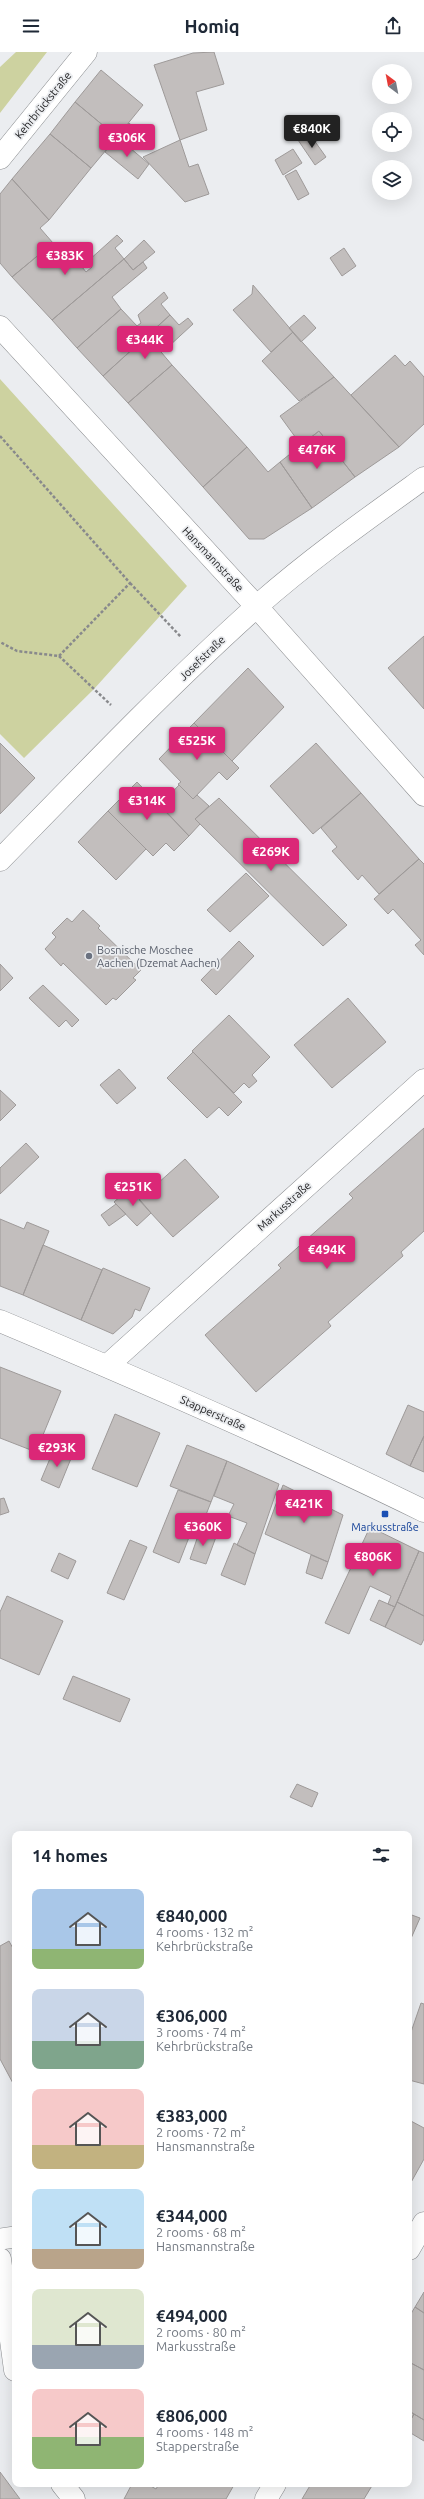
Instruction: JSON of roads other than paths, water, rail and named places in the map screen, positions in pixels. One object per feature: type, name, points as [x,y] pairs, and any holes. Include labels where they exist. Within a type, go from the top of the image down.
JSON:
[{"type":"street","name":"Kehrbrückstraße","points":[[0,158],[86,52]]},
{"type":"street","name":"Hansmannstraße","points":[[0,326],[257,607],[424,795]]},
{"type":"street","name":"Josefstraße","points":[[0,860],[132,725],[257,607],[327,548],[424,478]]},
{"type":"street","name":"Markusstraße","points":[[108,1365],[424,1080]]},
{"type":"street","name":"Stapperstraße","points":[[0,1321],[108,1365],[266,1436],[424,1511]]},
{"type":"street","points":[[412,2244],[424,2222]]},
{"type":"street","points":[[0,2259],[12,2348]]},
{"type":"street","points":[[64,2487],[74,2499]]},
{"type":"street","points":[[266,2499],[273,2487]]},
{"type":"lane","points":[[0,2239],[12,2237]]},
{"type":"place","name":"Bosnische Moschee Aachen (Dzemat Aachen)","points":[[89,956]]},
{"type":"place","name":"Markusstraße","points":[[385,1514]]}]
